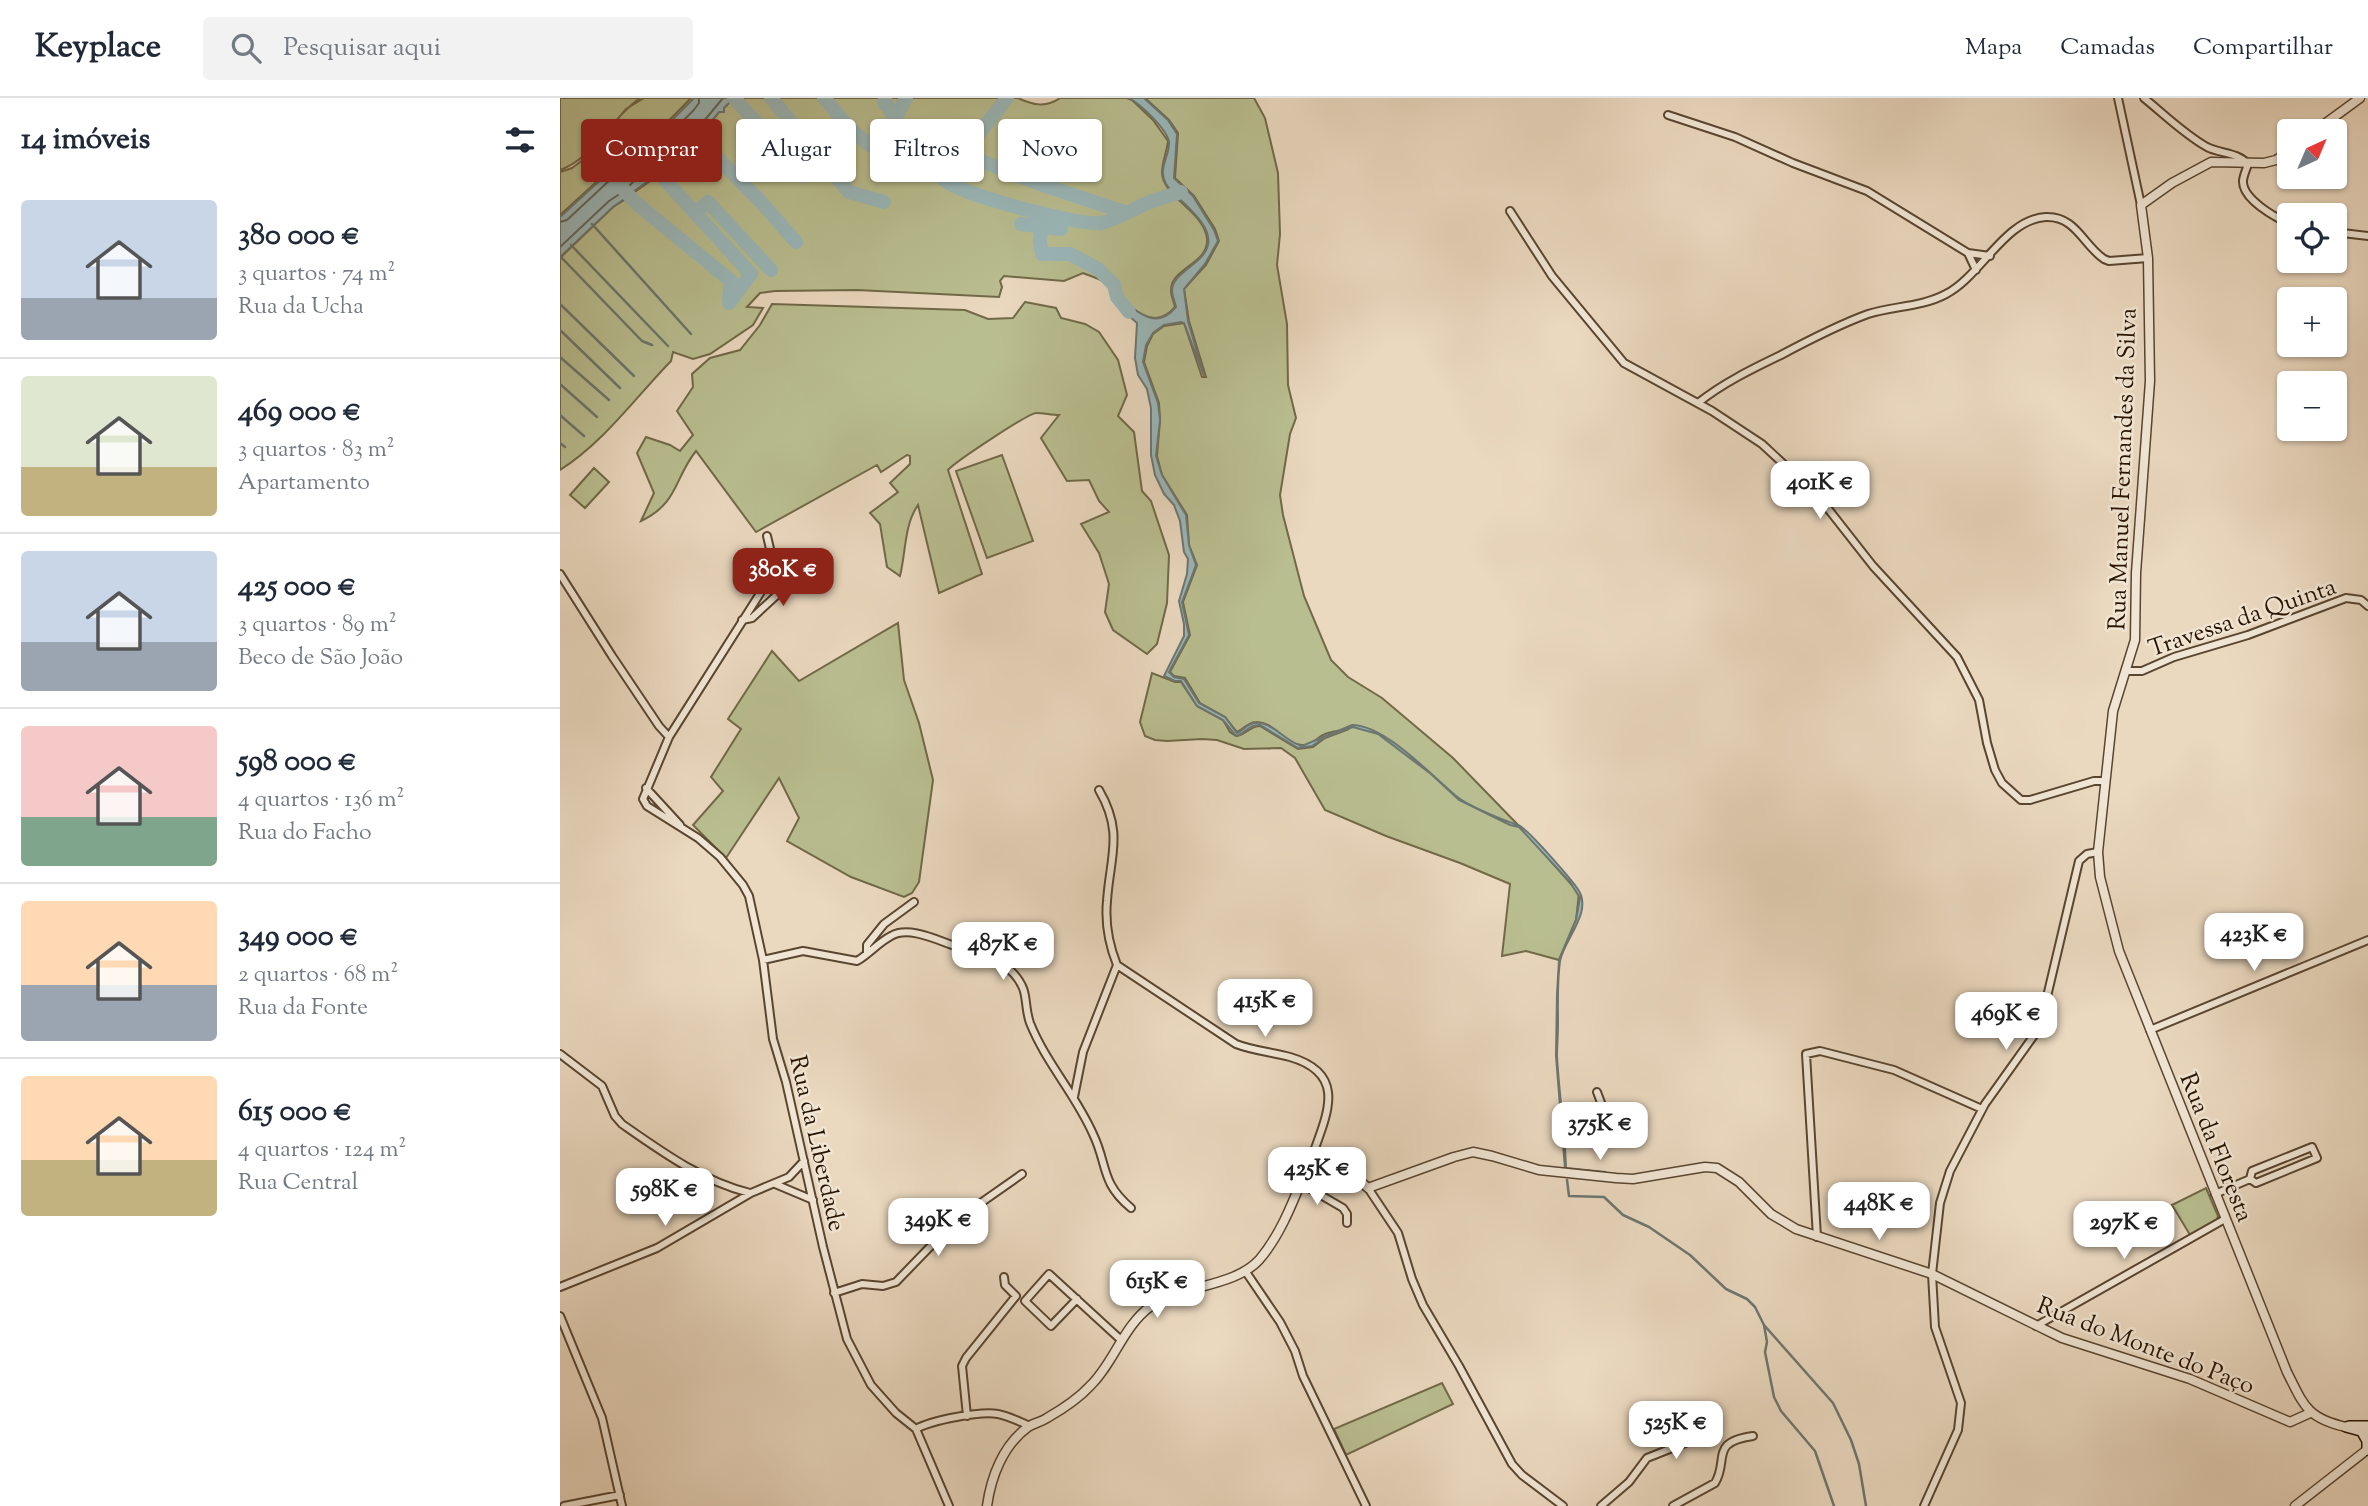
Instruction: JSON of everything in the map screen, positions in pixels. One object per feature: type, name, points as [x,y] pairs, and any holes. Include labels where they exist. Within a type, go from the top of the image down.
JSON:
[{"type":"main road","points":[[2346,1427],[2366,1429],[2367,1450]]},
{"type":"street","points":[[2118,98],[2141,205],[2172,183],[2211,162],[2248,164],[2277,159]]},
{"type":"street","points":[[2144,98],[2210,149],[2242,157],[2248,164]]},
{"type":"street","points":[[2332,119],[2361,98]]},
{"type":"street","points":[[1668,115],[1735,137],[1793,163],[1867,191],[1968,253],[1990,256]]},
{"type":"street","points":[[2248,164],[2242,182],[2246,191],[2260,207],[2277,217]]},
{"type":"street","name":"Rua Manuel Fernandes da Silva","points":[[2098,852],[2113,711],[2135,640],[2148,408],[2148,258],[2141,205]]},
{"type":"street","points":[[1510,212],[1552,276],[1624,363],[1698,403],[1762,444],[1818,496],[1873,566],[1957,657],[1979,700],[1995,769],[2002,783],[2011,792],[2021,800],[2030,800],[2094,781],[2105,781]]},
{"type":"street","points":[[1698,403],[1717,387],[1828,331],[1869,314],[1949,293],[1976,270],[2011,233],[2025,223],[2049,217],[2062,220],[2071,225],[2109,261],[2148,258]]},
{"type":"street","points":[[2347,234],[2368,236]]},
{"type":"street","points":[[1968,253],[1976,270]]},
{"type":"street","points":[[646,788],[669,737],[771,576],[774,566],[766,536]]},
{"type":"street","points":[[560,574],[612,656],[669,737]]},
{"type":"street","points":[[742,620],[752,618],[779,593],[778,583],[771,576]]},
{"type":"street","name":"Travessa da Quinta","points":[[2126,671],[2142,671],[2174,657],[2248,635],[2346,598],[2361,600],[2368,606]]},
{"type":"street","name":"Rua da Liberdade","points":[[646,788],[644,803],[698,838],[720,857],[749,896],[763,960],[773,1039],[786,1082],[847,1339],[871,1385],[896,1413],[916,1429],[949,1506]]},
{"type":"street","name":"Rua da Liberdade","points":[[646,788],[681,826]]},
{"type":"street","points":[[986,1506],[998,1463],[1022,1433],[1089,1388],[1105,1369],[1121,1340],[1152,1306],[1177,1294],[1246,1272],[1259,1259],[1289,1213],[1324,1125],[1329,1097],[1328,1084],[1310,1065],[1290,1057],[1256,1051],[1236,1044],[1117,965],[1112,953],[1107,904],[1115,835],[1110,808],[1099,790]]},
{"type":"street","points":[[1924,1506],[1958,1430],[1961,1403],[1935,1327],[1932,1274],[1940,1203],[1947,1181],[1982,1109],[2035,1034],[2045,1005],[2079,861],[2087,854],[2098,852]]},
{"type":"street","name":"Rua da Floresta","points":[[2098,852],[2100,877],[2119,951],[2287,1372],[2310,1413]]},
{"type":"street","points":[[867,954],[867,945],[884,924],[914,902]]},
{"type":"street","points":[[763,960],[803,951],[857,961],[899,932],[914,933],[992,957],[1012,971],[1024,986],[1029,1020],[1064,1086],[1074,1097],[1095,1136],[1105,1177],[1117,1196],[1130,1208]]},
{"type":"street","points":[[2150,1030],[2368,940]]},
{"type":"street","points":[[1074,1097],[1083,1052],[1117,965]]},
{"type":"street","points":[[1817,1237],[1806,1054],[1820,1051],[1895,1070],[1982,1109]]},
{"type":"street","points":[[560,1054],[602,1086],[615,1116],[622,1124],[679,1164],[751,1193]]},
{"type":"street","points":[[1597,1092],[1603,1108]]},
{"type":"street","points":[[2312,1147],[2317,1158],[2256,1183],[2250,1179],[2252,1171],[2312,1147]]},
{"type":"street","points":[[1314,1151],[1344,1167],[1368,1188],[1398,1233],[1423,1305],[1512,1464],[1522,1475],[1563,1506]]},
{"type":"street","name":"Rua do Monte do Paço","points":[[1368,1188],[1473,1152],[1539,1170],[1616,1178],[1633,1179],[1705,1167],[1717,1168],[1730,1175],[1771,1214],[1796,1229],[1932,1274],[2062,1338],[2190,1379],[2290,1422],[2310,1413]]},
{"type":"street","points":[[560,1287],[657,1248],[751,1193],[789,1177],[804,1161]]},
{"type":"street","points":[[834,1293],[863,1284],[883,1286],[895,1282],[956,1221],[1022,1174]]},
{"type":"street","points":[[2215,1194],[2250,1179]]},
{"type":"street","points":[[1300,1183],[1343,1208],[1347,1214],[1347,1223]]},
{"type":"street","points":[[775,1184],[813,1200]]},
{"type":"street","points":[[2036,1326],[2225,1219]]},
{"type":"street","points":[[1246,1272],[1280,1322],[1295,1351],[1303,1376],[1366,1506]]},
{"type":"street","points":[[1025,1301],[1049,1274],[1121,1340]]},
{"type":"street","points":[[1004,1277],[1005,1285],[1051,1326],[1077,1299]]},
{"type":"street","points":[[967,1416],[962,1366],[1016,1296]]},
{"type":"street","points":[[560,1316],[602,1418],[622,1506]]},
{"type":"street","points":[[2310,1413],[2325,1422],[2346,1427]]},
{"type":"street","points":[[916,1429],[924,1424],[996,1414],[1030,1426]]},
{"type":"street","points":[[1673,1506],[1715,1483],[1724,1449],[1733,1442],[1753,1436]]},
{"type":"street","points":[[1601,1506],[1629,1482],[1647,1458],[1695,1439]]},
{"type":"street","points":[[2295,1506],[2367,1450]]},
{"type":"street","points":[[564,1506],[620,1495]]},
{"type":"green space","points":[[560,98],[640,98],[617,119],[581,119],[581,158],[560,170]]},
{"type":"green space","points":[[644,98],[691,98],[670,119],[618,119],[626,109]]},
{"type":"green space","points":[[734,98],[1018,98],[1039,104],[1060,98],[1127,98],[1153,120],[1168,141],[1162,169],[1164,182],[1205,229],[1206,247],[1172,283],[1171,293],[1175,307],[1166,315],[1156,318],[1137,312],[1104,282],[1083,273],[1064,281],[1004,276],[1000,281],[1002,287],[999,297],[857,290],[760,293],[747,307],[763,308],[753,325],[710,354],[693,359],[673,352],[671,361],[618,419],[591,447],[560,470],[560,258],[613,207],[626,199],[636,203],[632,194],[649,182],[722,182],[722,119],[714,119],[719,112],[724,112],[724,108]]},
{"type":"green space","points":[[1145,98],[1254,98],[1265,118],[1278,173],[1280,234],[1277,265],[1287,324],[1288,385],[1296,418],[1290,434],[1280,495],[1304,596],[1331,660],[1348,677],[1382,698],[1453,758],[1579,893],[1576,920],[1559,960],[1526,951],[1502,956],[1510,884],[1325,810],[1295,758],[1281,748],[1244,749],[1217,740],[1167,741],[1145,736],[1140,722],[1152,673],[1181,682],[1197,706],[1223,720],[1230,732],[1236,736],[1260,726],[1298,749],[1313,747],[1325,738],[1349,729],[1326,734],[1307,745],[1292,742],[1263,723],[1251,723],[1237,732],[1225,717],[1200,703],[1185,678],[1174,676],[1170,672],[1190,635],[1183,602],[1197,565],[1189,545],[1187,515],[1162,475],[1157,456],[1159,403],[1144,362],[1153,334],[1164,326],[1184,323],[1202,377],[1206,377],[1189,321],[1184,289],[1206,265],[1219,241],[1215,229],[1194,196],[1175,178],[1178,133],[1169,120]]},
{"type":"green space","points":[[581,161],[581,182],[596,182],[560,215],[560,172]]},
{"type":"green space","points":[[1025,302],[1056,308],[1061,318],[1085,324],[1099,332],[1118,360],[1127,395],[1118,416],[1134,432],[1142,491],[1151,501],[1169,555],[1167,603],[1157,644],[1147,654],[1113,630],[1105,612],[1109,584],[1099,553],[1081,524],[1109,512],[1099,501],[1089,480],[1067,481],[1041,438],[1059,415],[1031,415],[948,470],[982,574],[939,593],[918,505],[908,530],[900,576],[887,567],[880,524],[870,513],[898,492],[890,483],[910,464],[910,456],[907,455],[881,472],[877,465],[756,532],[696,451],[663,506],[641,521],[654,493],[637,453],[646,437],[680,451],[693,435],[677,411],[693,387],[692,374],[710,358],[740,350],[760,325],[772,304],[965,310],[988,319],[1013,318]]},
{"type":"green space","points":[[1002,455],[1033,541],[987,558],[956,471]]},
{"type":"green space","points":[[594,468],[609,482],[585,508],[570,495]]},
{"type":"green space","points":[[898,623],[904,680],[919,723],[933,780],[919,882],[912,893],[904,897],[851,877],[787,841],[799,818],[779,778],[726,858],[693,825],[723,791],[711,777],[741,729],[728,719],[772,651],[799,681]]},
{"type":"green space","points":[[2206,1188],[2218,1216],[2217,1220],[2190,1235],[2172,1205]]},
{"type":"green space","points":[[1442,1383],[1453,1404],[1346,1455],[1334,1429]]},
{"type":"water","points":[[694,98],[734,98],[724,108],[724,112],[719,112],[713,119],[673,119]]},
{"type":"water","points":[[1129,98],[1144,98],[1168,120],[1177,134],[1174,178],[1193,196],[1218,241],[1205,264],[1184,289],[1188,321],[1204,376],[1184,323],[1181,322],[1164,325],[1153,333],[1146,345],[1143,362],[1158,403],[1160,420],[1156,456],[1162,475],[1186,515],[1189,545],[1196,565],[1182,602],[1189,635],[1169,672],[1174,677],[1184,679],[1199,703],[1225,717],[1237,733],[1251,724],[1264,724],[1302,746],[1352,725],[1365,727],[1393,742],[1431,774],[1378,734],[1353,727],[1325,737],[1312,746],[1298,748],[1260,725],[1236,736],[1223,720],[1197,706],[1181,681],[1164,676],[1184,636],[1179,601],[1187,574],[1188,559],[1184,552],[1180,521],[1174,505],[1164,494],[1155,475],[1151,455],[1151,408],[1147,389],[1138,375],[1135,358],[1137,323],[1128,315],[1117,297],[1146,316],[1161,318],[1168,314],[1176,307],[1173,285],[1201,258],[1208,245],[1208,236],[1200,220],[1166,184],[1163,168],[1169,142],[1163,130]]},
{"type":"water","points":[[598,182],[647,182],[631,193],[636,203],[626,198],[613,207],[560,257],[560,217]]},
{"type":"water","points":[[1432,775],[1461,800],[1523,828],[1579,891],[1582,899],[1580,917],[1562,953],[1558,977],[1559,960],[1576,920],[1580,898],[1570,882],[1519,827],[1459,800]]},
{"type":"water","points":[[1558,977],[1557,1056],[1566,1168],[1606,1172],[1565,1169],[1556,1056]]},
{"type":"waterway","points":[[734,98],[753,119]]},
{"type":"waterway","points":[[771,98],[849,192],[884,202]]},
{"type":"waterway","points":[[824,98],[851,130],[870,145]]},
{"type":"waterway","points":[[885,98],[884,103],[886,102],[896,117],[906,98]]},
{"type":"waterway","points":[[1007,98],[963,154],[1040,184],[1127,213]]},
{"type":"waterway","points":[[722,162],[796,242]]},
{"type":"waterway","points":[[667,182],[751,274],[729,303]]},
{"type":"waterway","points":[[948,182],[971,193],[1019,208],[1089,223],[1107,222],[1145,204],[1181,192]]},
{"type":"waterway","points":[[623,189],[636,203],[731,281],[729,298]]},
{"type":"waterway","points":[[695,213],[708,202],[771,270]]},
{"type":"waterway","points":[[1042,213],[1042,254],[1070,254],[1098,269],[1114,285],[1117,297],[1129,312]]},
{"type":"waterway","points":[[592,224],[691,334]]},
{"type":"waterway","points":[[1021,224],[1061,229]]},
{"type":"waterway","points":[[571,245],[668,346]]},
{"type":"waterway","points":[[560,256],[642,341],[652,345]]},
{"type":"waterway","points":[[560,304],[634,376]]},
{"type":"waterway","points":[[560,330],[620,388]]},
{"type":"waterway","points":[[560,357],[609,400]]},
{"type":"waterway","points":[[560,384],[597,417]]},
{"type":"waterway","points":[[560,415],[584,436]]},
{"type":"waterway","points":[[560,443],[565,447]]},
{"type":"waterway","points":[[1567,1180],[1569,1196],[1604,1197],[1623,1215],[1649,1227],[1690,1255],[1726,1289],[1747,1299],[1755,1307],[1764,1325],[1833,1403],[1859,1464],[1866,1506]]},
{"type":"waterway","points":[[1764,1325],[1767,1342],[1765,1352],[1774,1397],[1781,1411],[1815,1451],[1834,1506]]}]
